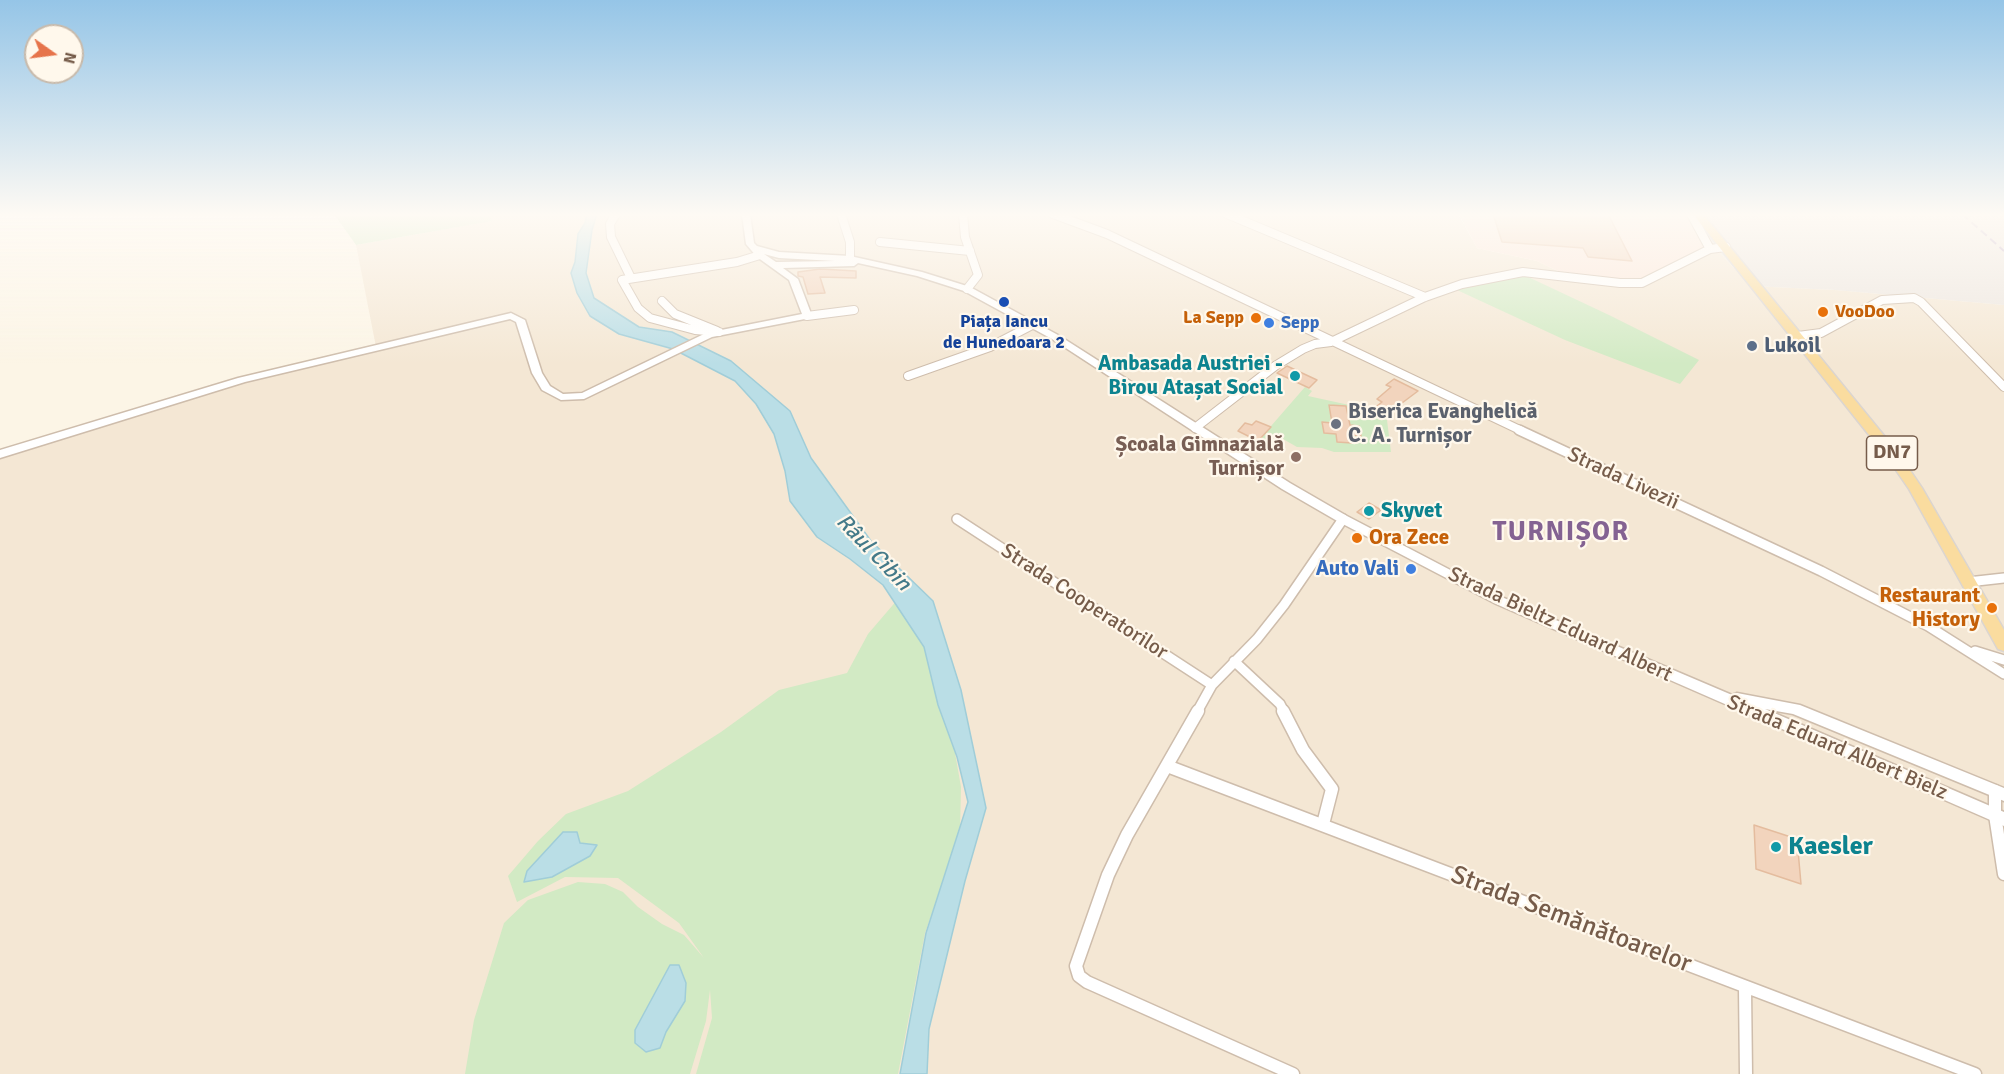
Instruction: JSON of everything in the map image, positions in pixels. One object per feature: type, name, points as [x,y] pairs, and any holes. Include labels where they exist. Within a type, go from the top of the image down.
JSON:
[{"type":"main road","name":"DN7","points":[[1740,264],[1894,457],[2004,645]]},
{"type":"street","points":[[625,264],[632,278]]},
{"type":"street","points":[[718,264],[622,280],[644,315],[665,323],[702,331],[719,332]]},
{"type":"street","points":[[777,265],[822,264]]},
{"type":"street","name":"Strada Bieltz Eduard Albert","points":[[876,264],[928,276],[967,289],[1034,324],[1195,428],[1343,519],[1527,614],[1718,696]]},
{"type":"street","points":[[967,289],[978,275],[974,264]]},
{"type":"street","name":"Strada Livezii","points":[[1170,264],[1821,571],[1896,608],[1961,645],[2004,674]]},
{"type":"street","points":[[1347,264],[1425,297]]},
{"type":"street","points":[[1195,428],[1275,366],[1308,346],[1332,342],[1425,297],[1462,284],[1523,272],[1620,283],[1642,283],[1680,264]]},
{"type":"street","points":[[777,265],[794,279]]},
{"type":"street","points":[[803,265],[795,271],[794,279],[807,316]]},
{"type":"street","points":[[1798,336],[1821,333],[1882,300],[1914,298],[1921,302],[2004,387]]},
{"type":"street","points":[[662,301],[675,314],[707,325],[719,332]]},
{"type":"street","points":[[0,454],[242,380],[506,317],[520,320],[540,379],[551,392],[561,397],[584,396],[700,339],[719,332],[854,310]]},
{"type":"street","points":[[665,323],[675,314]]},
{"type":"street","points":[[908,376],[990,347],[1034,324]]},
{"type":"street","name":"Strada Cooperatorilor","points":[[957,519],[1212,685]]},
{"type":"street","points":[[1293,1074],[1087,982],[1079,976],[1076,966],[1108,875],[1127,836],[1212,685],[1257,639],[1284,605],[1343,519]]},
{"type":"street","points":[[1968,582],[2004,578]]},
{"type":"street","name":"Strada Livezii","points":[[1961,645],[2004,660]]},
{"type":"street","points":[[1234,661],[1280,704],[1303,750],[1332,789],[1323,824]]},
{"type":"street","name":"Strada Eduard Albert Bielz","points":[[1718,696],[1795,709],[2000,793]]},
{"type":"street","name":"Strada Eduard Albert Bielz","points":[[1718,696],[2000,817]]},
{"type":"street","name":"Strada Semănătoarelor","points":[[1167,766],[1975,1074]]},
{"type":"street","points":[[2000,793],[2004,874]]},
{"type":"street","points":[[1745,988],[1746,1074]]},
{"type":"shaded area","points":[[360,264],[1543,264],[1568,276],[1644,283],[1686,264],[1730,264],[1751,286],[1835,290],[2004,305],[2004,1074],[0,1074],[0,454],[194,394],[376,347]]},
{"type":"shaded area","points":[[1544,264],[1685,264],[1642,283],[1558,271]]},
{"type":"shaded area","points":[[1730,264],[2004,264],[2004,305],[1835,290],[1751,286]]},
{"type":"green space","points":[[1524,275],[1699,360],[1680,384],[1565,340],[1457,290]]},
{"type":"green space","points":[[1305,387],[1312,391],[1308,396],[1363,408],[1387,420],[1391,452],[1334,452],[1322,448],[1297,447],[1276,435],[1263,442],[1258,441]]},
{"type":"green space","points":[[898,599],[938,656],[961,787],[960,833],[925,933],[898,1074],[696,1074],[712,1018],[710,990],[706,1021],[690,1074],[465,1074],[474,1020],[504,923],[528,900],[578,882],[605,884],[623,892],[638,907],[662,924],[684,935],[704,958],[679,923],[618,878],[565,877],[517,902],[508,876],[538,841],[566,814],[628,791],[721,732],[779,690],[847,673],[868,634]]},
{"type":"water","name":"Râul Cibin","points":[[574,264],[587,264],[586,273],[594,298],[639,327],[672,332],[731,361],[790,411],[811,458],[871,541],[933,601],[961,690],[986,808],[965,881],[929,1029],[927,1074],[900,1074],[926,933],[968,802],[957,757],[938,705],[924,647],[883,585],[817,537],[790,501],[785,471],[774,434],[756,404],[735,381],[673,349],[619,334],[590,316],[577,293],[571,273]]},
{"type":"water","points":[[563,832],[577,832],[580,843],[597,845],[590,856],[552,877],[524,882],[527,871]]},
{"type":"water","points":[[670,965],[679,965],[686,983],[685,1001],[666,1032],[660,1048],[646,1052],[635,1043],[635,1030]]},
{"type":"building","points":[[820,269],[856,271],[856,278],[820,277],[825,293],[808,294],[803,277],[798,276],[798,272]]},
{"type":"building","name":"Ambasada Austriei - Birou Atașat Social","points":[[1287,366],[1317,380],[1309,388],[1277,373]]},
{"type":"building","points":[[1394,379],[1418,391],[1386,415],[1373,409],[1382,402],[1377,399],[1391,387],[1386,385]]},
{"type":"building","name":"Biserica Evanghelică C. A. Turnișor","points":[[1329,405],[1346,406],[1350,425],[1359,426],[1361,436],[1350,435],[1352,443],[1337,442],[1336,434],[1324,433],[1322,422],[1332,423]]},
{"type":"building","points":[[1256,421],[1271,427],[1258,441],[1238,431],[1245,423],[1252,425]]},
{"type":"building","name":"Skyvet","points":[[1369,503],[1381,510],[1369,519],[1357,512]]},
{"type":"building","name":"Kaesler","points":[[1754,825],[1797,839],[1801,884],[1756,869]]},
{"type":"place","name":"Piața Iancu de Hunedoara 2","points":[[1004,302]]},
{"type":"place","name":"VooDoo","points":[[1823,312]]},
{"type":"place","name":"La Sepp","points":[[1256,318]]},
{"type":"place","name":"Sepp","points":[[1269,323]]},
{"type":"place","name":"Lukoil","points":[[1752,346]]},
{"type":"place","name":"Ambasada Austriei - Birou Atașat Social","points":[[1295,376]]},
{"type":"place","name":"Biserica Evanghelică C. A. Turnișor","points":[[1336,424]]},
{"type":"place","name":"Școala Gimnazială Turnișor","points":[[1296,457]]},
{"type":"place","name":"Skyvet","points":[[1369,511]]},
{"type":"place","name":"Ora Zece","points":[[1357,538]]},
{"type":"place","name":"Auto Vali","points":[[1411,569]]},
{"type":"place","name":"Restaurant History","points":[[1992,608]]},
{"type":"place","name":"Kaesler","points":[[1776,847]]},
{"type":"district","name":"TURNIȘOR","points":[[1561,533]]}]
